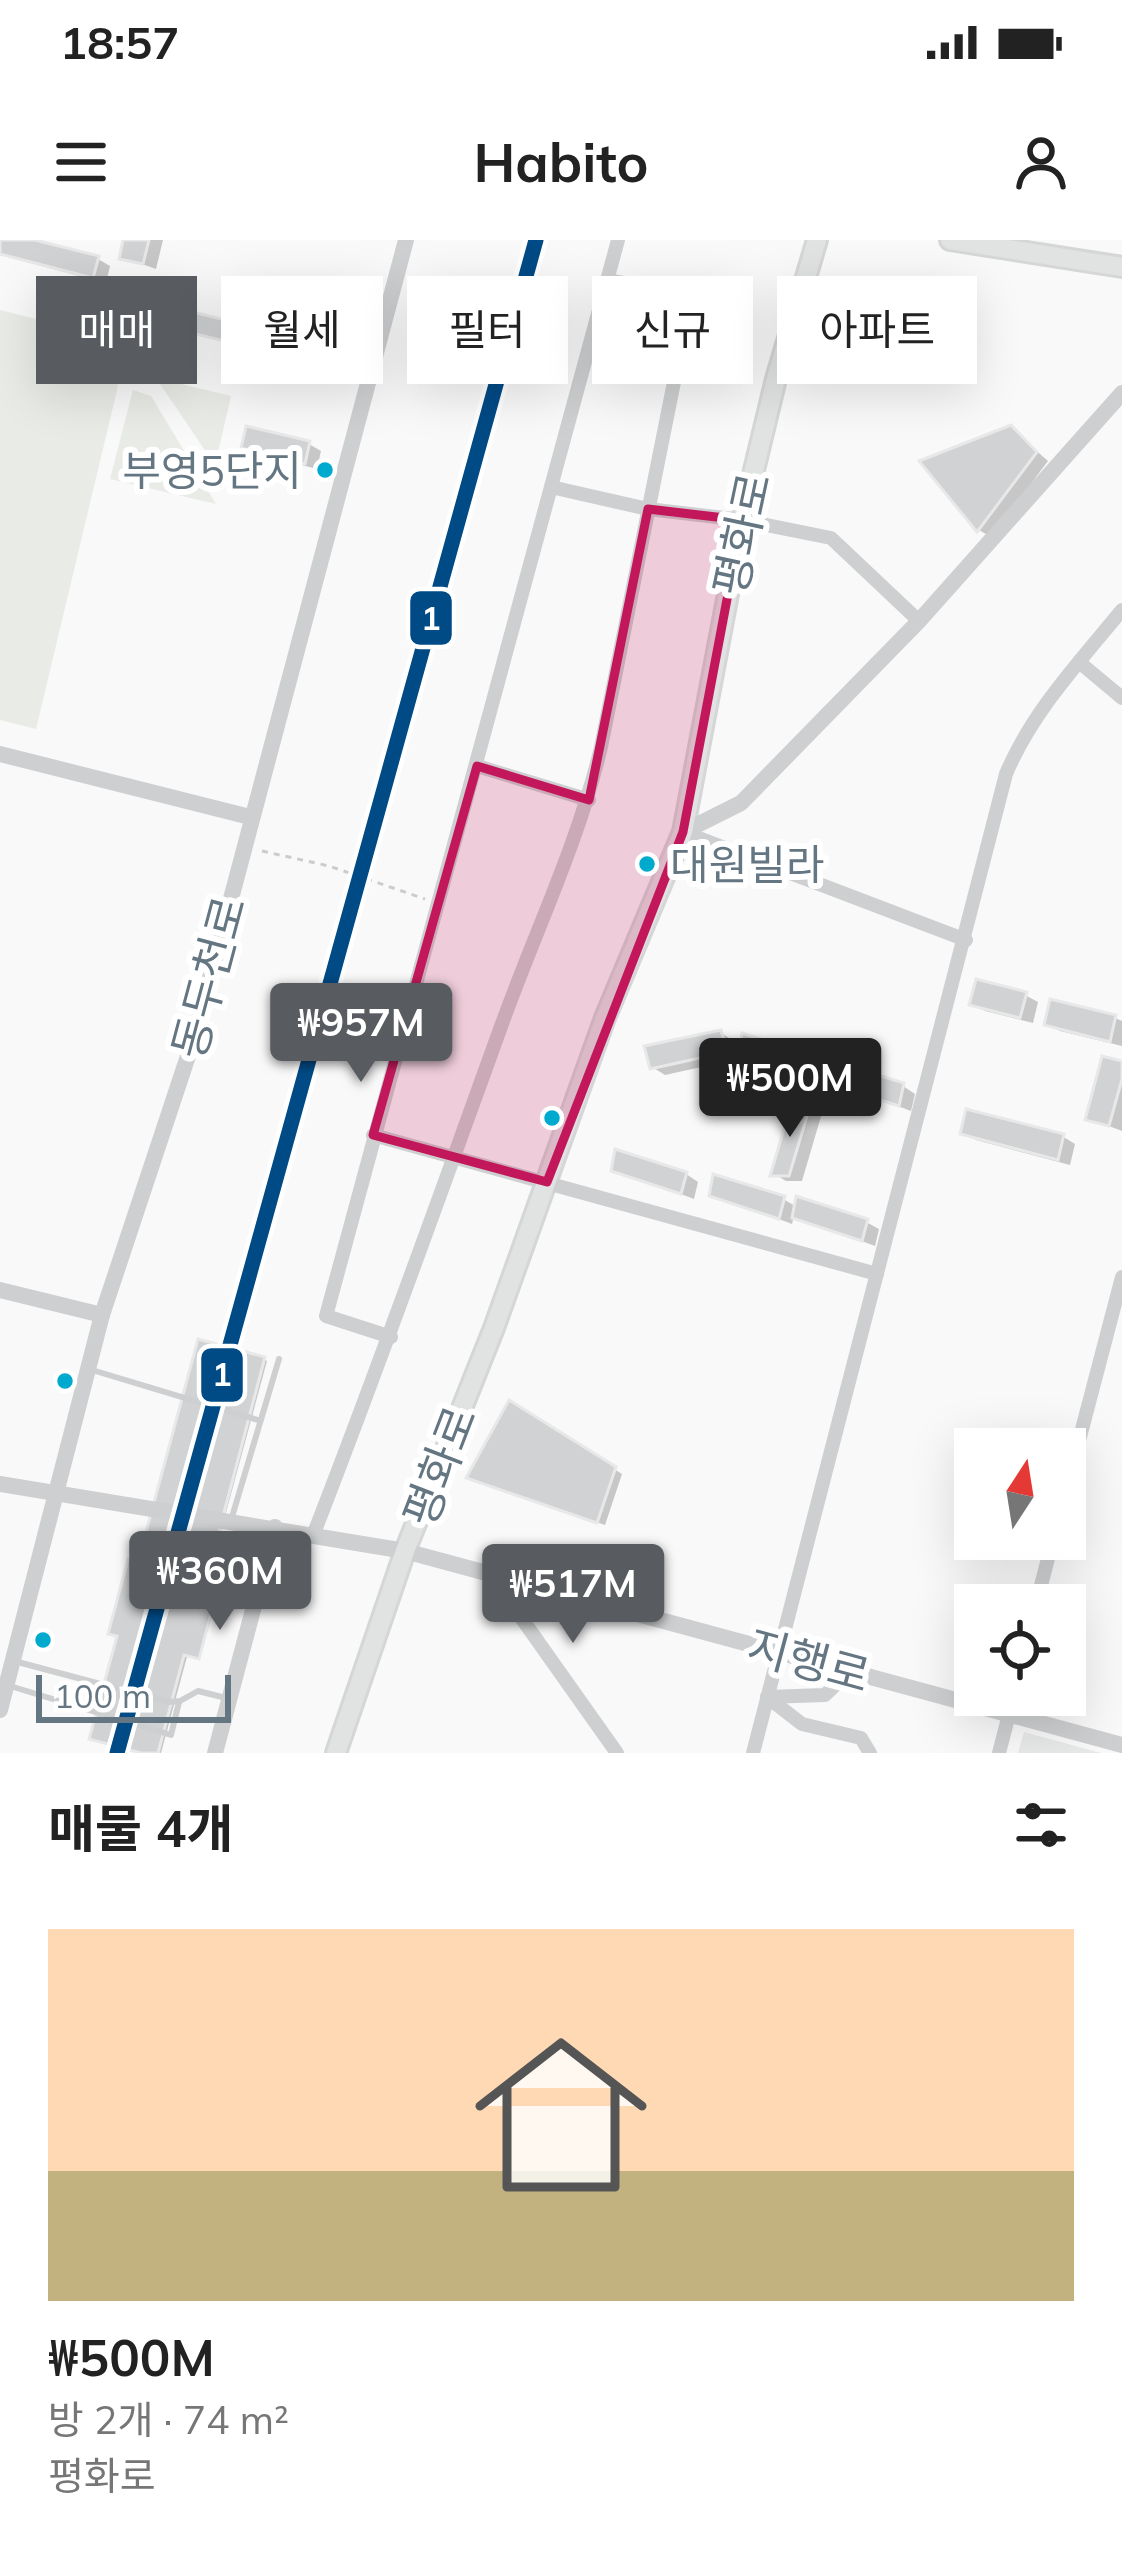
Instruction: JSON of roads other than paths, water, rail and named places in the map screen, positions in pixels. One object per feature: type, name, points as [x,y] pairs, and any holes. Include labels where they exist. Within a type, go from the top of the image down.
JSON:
[{"type":"main road","name":"평화로","points":[[336,1753],[405,1551],[605,1018],[683,832],[742,520],[776,379],[817,240]]},
{"type":"main road","points":[[950,240],[1122,267]]},
{"type":"street","name":"동두천로","points":[[0,1710],[102,1315],[194,1038],[406,240]]},
{"type":"street","points":[[608,276],[618,240]]},
{"type":"street","points":[[391,1336],[326,1316],[592,334]]},
{"type":"street","points":[[314,1533],[589,800],[673,384]]},
{"type":"street","points":[[683,832],[741,803],[920,621],[1122,393]]},
{"type":"street","points":[[550,487],[831,538],[920,621]]},
{"type":"street","points":[[753,1753],[1006,774],[1018,746],[1122,610]]},
{"type":"street","points":[[1079,662],[1122,698]]},
{"type":"street","points":[[0,754],[250,817]]},
{"type":"street","points":[[477,766],[589,800]]},
{"type":"street","points":[[683,832],[966,940]]},
{"type":"street","points":[[373,1136],[877,1274]]},
{"type":"street","points":[[1082,1428],[1122,1277]]},
{"type":"street","points":[[0,1290],[102,1315]]},
{"type":"street","name":"지행로","points":[[0,1484],[405,1551],[850,1671],[954,1692]]},
{"type":"street","points":[[215,1753],[275,1527]]},
{"type":"street","points":[[488,1571],[616,1753]]},
{"type":"street","points":[[766,1697],[825,1695],[850,1671]]},
{"type":"street","points":[[766,1697],[802,1724],[861,1738],[870,1753]]},
{"type":"street","points":[[999,1753],[1009,1716]]},
{"type":"street","name":"지행로","points":[[1044,1716],[1122,1745]]},
{"type":"lane","points":[[231,1520],[279,1360]]},
{"type":"lane","points":[[88,1369],[258,1420]]},
{"type":"lane","points":[[13,1660],[168,1702],[198,1690],[230,1699]]},
{"type":"lane","points":[[7,1685],[171,1735],[180,1701]]},
{"type":"place","name":"부영5단지","points":[[325,470]]},
{"type":"place","name":"대원빌라","points":[[647,864]]}]
